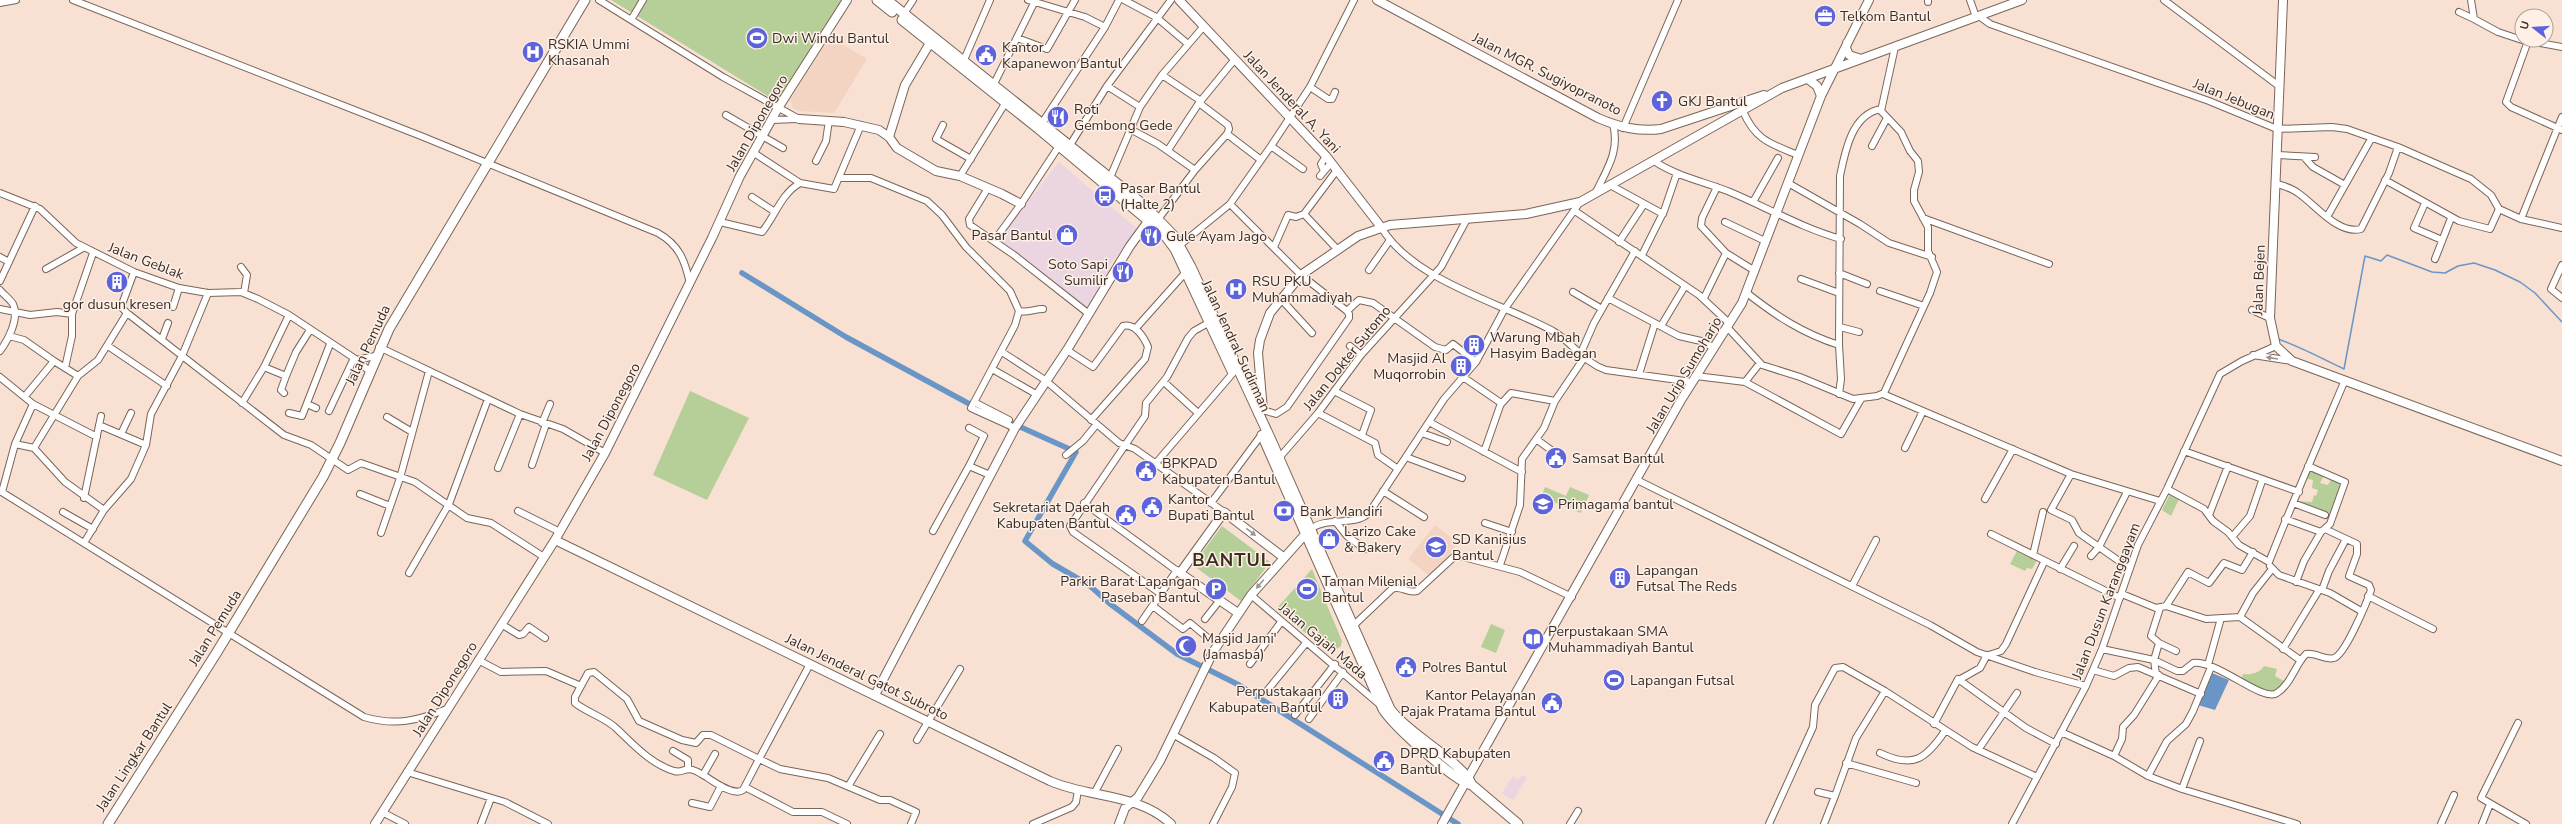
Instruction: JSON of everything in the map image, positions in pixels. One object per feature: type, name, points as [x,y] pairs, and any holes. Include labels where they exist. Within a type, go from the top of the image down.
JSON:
[{"type":"main road","name":"Jalan Pemuda","points":[[184,705],[333,458],[379,347],[487,162],[585,0]]},
{"type":"main road","name":"Jalan Diponegoro","points":[[375,824],[560,532],[605,454],[690,284],[720,222],[735,186],[778,108],[847,0]]},
{"type":"main road","name":"Jalan Jendral Sudirman","points":[[877,0],[964,60],[994,84],[1012,104],[1059,146],[1108,181]]},
{"type":"main road","name":"Jalan Jendral Sudirman","points":[[887,0],[930,43],[1012,104],[1042,123],[1070,145],[1108,181],[1154,219],[1180,244],[1203,300],[1210,322],[1353,626],[1381,691],[1394,715],[1469,783]]},
{"type":"main road","name":"Jalan Jenderal A. Yani","points":[[1179,0],[1326,156],[1381,227]]},
{"type":"main road","name":"Jalan MGR. Sugiyopranoto","points":[[1377,0],[1612,124],[1623,128],[1644,130],[1661,129],[1782,88]]},
{"type":"main road","name":"Jalan Urip Sumoharjo","points":[[1443,822],[1469,783],[1694,379],[1747,293],[1765,241],[1821,96],[1833,69],[1869,0]]},
{"type":"main road","name":"Jalan Bejen","points":[[2276,346],[2270,318],[2283,0]]},
{"type":"main road","points":[[1260,411],[1259,347],[1267,320],[1280,298],[1301,274],[1336,248],[1358,236],[1381,227],[1533,213],[1580,202],[1782,88],[2018,1]]},
{"type":"main road","points":[[1847,42],[1846,48],[1849,55],[1862,58]]},
{"type":"main road","points":[[889,137],[905,85],[930,43]]},
{"type":"main road","points":[[1808,79],[1817,86],[1821,96]]},
{"type":"main road","points":[[798,119],[829,120],[861,125],[879,130],[889,137],[897,148],[936,171],[960,176],[1021,204]]},
{"type":"main road","name":"Jalan Jendral Sudirman","points":[[1154,219],[1170,241],[1203,300],[1260,411],[1380,705],[1398,728],[1469,783]]},
{"type":"main road","points":[[875,695],[1016,426],[1045,380],[1067,350],[1120,262],[1154,219]]},
{"type":"main road","points":[[2276,346],[2292,361],[2562,461]]},
{"type":"main road","points":[[1238,613],[1179,571],[1224,512],[1283,557]]},
{"type":"main road","points":[[1119,824],[1125,808],[1143,790],[1174,735],[1204,667],[1238,613],[1250,595],[1308,531]]},
{"type":"main road","name":"Jalan Jenderal Gatot Subroto","points":[[555,540],[1058,784],[1078,790],[1095,792],[1131,803],[1158,814],[1171,824]]},
{"type":"main road","name":"Jalan Lingkar Bantul","points":[[108,824],[184,705]]},
{"type":"main road","points":[[1469,783],[1518,824]]},
{"type":"street","points":[[0,3],[16,0]]},
{"type":"street","points":[[73,0],[487,162],[666,238],[682,254],[690,284]]},
{"type":"street","points":[[599,0],[798,119]]},
{"type":"street","points":[[631,20],[643,0]]},
{"type":"street","points":[[903,17],[913,0]]},
{"type":"street","points":[[964,60],[990,0]]},
{"type":"street","points":[[1017,38],[1046,49],[1075,0]]},
{"type":"street","points":[[1042,123],[1104,27],[1118,0]]},
{"type":"street","points":[[1124,0],[1156,17],[1188,44]]},
{"type":"street","points":[[1070,145],[1107,86],[1156,17],[1171,0]]},
{"type":"street","points":[[1180,244],[1230,204],[1310,87],[1354,0]]},
{"type":"street","points":[[1623,128],[1678,0]]},
{"type":"street","points":[[1970,0],[1977,16]]},
{"type":"street","points":[[2164,0],[2279,86]]},
{"type":"street","points":[[2471,0],[2474,19]]},
{"type":"street","points":[[994,84],[1035,2],[1085,17],[1104,27]]},
{"type":"street","points":[[2459,12],[2498,32],[2514,37]]},
{"type":"street","name":"Jalan Jebugan","points":[[1977,16],[1990,24],[2209,101],[2277,129],[2332,127],[2347,129],[2371,139],[2398,147],[2471,179],[2486,189],[2498,209]]},
{"type":"street","points":[[1108,181],[1140,108],[1162,75],[1204,26]]},
{"type":"street","points":[[1883,394],[1937,277],[1937,267],[1928,251],[1928,227],[1913,198],[1919,172],[1918,161],[1910,151],[1901,132],[1886,118],[1881,109],[1895,47]]},
{"type":"street","points":[[2522,48],[2506,102],[2511,107],[2560,129]]},
{"type":"street","points":[[1168,150],[1200,102],[1235,59]]},
{"type":"street","points":[[1154,219],[1227,134],[1229,129],[1228,126],[1200,102],[1162,75]]},
{"type":"street","points":[[2139,84],[2141,77]]},
{"type":"street","points":[[1107,86],[1140,108]]},
{"type":"street","points":[[1310,87],[1328,99],[1332,99],[1335,92]]},
{"type":"street","points":[[960,176],[1012,104]]},
{"type":"street","points":[[1839,394],[1841,371],[1839,345],[1839,273],[1841,239],[1840,176],[1856,127],[1865,115],[1881,109]]},
{"type":"street","points":[[1743,111],[1750,127],[1761,138],[1798,155]]},
{"type":"street","points":[[726,115],[762,138],[783,148]]},
{"type":"street","points":[[2521,220],[2560,129],[2562,117]]},
{"type":"street","points":[[1872,146],[1886,118]]},
{"type":"street","points":[[771,120],[798,119]]},
{"type":"street","points":[[816,160],[826,141],[829,120]]},
{"type":"street","points":[[943,124],[936,139],[971,159]]},
{"type":"street","points":[[1596,192],[1614,156],[1616,135],[1612,124]]},
{"type":"street","points":[[754,153],[800,183],[833,190],[841,178],[861,125]]},
{"type":"street","points":[[1130,129],[1168,150],[1195,170]]},
{"type":"street","points":[[1227,134],[1261,160]]},
{"type":"street","points":[[2327,217],[2371,139]]},
{"type":"street","points":[[994,241],[1021,204],[1059,146]]},
{"type":"street","points":[[1271,146],[1303,169]]},
{"type":"street","points":[[2275,183],[2298,192],[2327,217],[2348,229],[2361,228],[2385,180],[2398,147]]},
{"type":"street","points":[[2277,155],[2315,157]]},
{"type":"street","points":[[1326,156],[1321,164],[1322,174],[1334,167]]},
{"type":"street","points":[[2304,157],[2313,167],[2345,185]]},
{"type":"street","points":[[1753,202],[1778,158]]},
{"type":"street","points":[[1654,161],[1677,173],[1753,202],[1812,230],[1841,239]]},
{"type":"street","points":[[1274,247],[1288,215],[1296,217],[1304,214],[1334,167]]},
{"type":"street","points":[[1642,255],[1663,214],[1677,173]]},
{"type":"street","points":[[841,178],[871,178],[927,201],[942,215],[966,247],[1010,291],[1019,311],[1002,352],[973,404],[1016,426]]},
{"type":"street","points":[[2385,180],[2451,218],[2490,229],[2498,209],[2521,220],[2562,228]]},
{"type":"street","points":[[720,222],[762,232],[792,189],[800,183]]},
{"type":"street","points":[[1788,183],[1840,214],[1860,224],[1889,243],[1932,257]]},
{"type":"street","points":[[1610,185],[1663,214]]},
{"type":"street","points":[[1717,187],[1702,218],[1701,226],[1726,253],[1755,270]]},
{"type":"street","points":[[988,188],[968,222],[1089,314]]},
{"type":"street","name":"Jalan Geblak","points":[[0,193],[35,206],[49,215],[65,234],[83,248],[134,272],[179,288],[208,293],[244,293],[289,315],[330,344],[356,359],[369,371]]},
{"type":"street","points":[[752,197],[775,212]]},
{"type":"street","points":[[1308,531],[1318,524],[1366,516],[1448,394],[1476,362],[1504,310],[1580,202]]},
{"type":"street","points":[[2425,202],[2414,228],[2442,240]]},
{"type":"street","points":[[1230,204],[1301,274],[1350,314],[1287,407],[1276,414],[1260,411]]},
{"type":"street","points":[[1619,242],[1644,204]]},
{"type":"street","points":[[0,281],[35,206]]},
{"type":"street","points":[[1574,211],[1619,242],[1642,255],[1704,298],[1760,364],[1800,377],[1839,394],[1860,399],[1883,394],[1923,410],[1974,435],[2013,449],[2071,474],[2160,501]]},
{"type":"street","points":[[1304,214],[1336,248]]},
{"type":"street","points":[[1923,218],[2049,264]]},
{"type":"street","points":[[2435,259],[2451,218]]},
{"type":"street","name":"Jalan Dokter Sutomo","points":[[1279,458],[1318,413],[1361,355],[1434,275],[1452,250],[1468,220]]},
{"type":"street","points":[[1725,222],[1765,241]]},
{"type":"street","points":[[1381,227],[1398,249],[1434,275],[1504,310],[1552,331],[1582,356],[1606,370],[1694,379],[1745,382],[1841,434],[1860,399]]},
{"type":"street","points":[[1369,270],[1390,240]]},
{"type":"street","points":[[46,269],[83,248]]},
{"type":"street","points":[[1500,565],[1520,505],[1522,459],[1536,439],[1555,401],[1582,356],[1602,309],[1635,251]]},
{"type":"street","points":[[65,368],[72,336],[72,314],[93,253]]},
{"type":"street","points":[[1704,298],[1726,253]]},
{"type":"street","points":[[0,257],[9,262]]},
{"type":"street","points":[[2562,266],[2551,288],[2562,298]]},
{"type":"street","points":[[241,267],[247,273],[244,293]]},
{"type":"street","points":[[134,272],[121,307],[280,433],[311,445],[333,458],[348,470],[360,463],[415,482],[449,504],[467,518],[494,525],[544,557]]},
{"type":"street","points":[[1136,328],[1186,272]]},
{"type":"street","points":[[1839,273],[1866,284]]},
{"type":"street","points":[[1801,279],[1839,293]]},
{"type":"street","points":[[1639,374],[1658,325],[1685,286]]},
{"type":"street","points":[[173,307],[179,288]]},
{"type":"street","points":[[0,290],[12,302],[15,311],[9,336],[0,351]]},
{"type":"street","points":[[1880,291],[1924,306]]},
{"type":"street","points":[[1573,292],[1602,309]]},
{"type":"street","points":[[84,543],[104,510],[131,479],[146,445],[151,414],[182,356],[208,293]]},
{"type":"street","points":[[1747,293],[1791,325],[1818,339],[1839,345]]},
{"type":"street","points":[[1280,298],[1312,332]]},
{"type":"street","points":[[1608,298],[1679,336],[1701,341],[1713,347]]},
{"type":"street","points":[[1347,311],[1363,299],[1373,303],[1393,319],[1440,350],[1446,350],[1453,344],[1476,362]]},
{"type":"street","points":[[3,309],[30,315],[56,312],[72,314]]},
{"type":"street","points":[[1019,311],[1027,313],[1034,309],[1043,309]]},
{"type":"street","points":[[2252,310],[2270,318]]},
{"type":"street","points":[[34,448],[78,376],[98,360],[127,313]]},
{"type":"street","points":[[242,403],[264,367],[289,315]]},
{"type":"street","points":[[1161,594],[1071,530],[1071,523],[1126,446],[1145,416],[1146,403],[1164,382],[1191,335],[1210,322]]},
{"type":"street","points":[[162,339],[168,323]]},
{"type":"street","points":[[1067,350],[1093,367],[1123,326],[1130,325],[1136,328],[1148,347],[1145,359],[1091,420]]},
{"type":"street","points":[[1840,327],[1859,332]]},
{"type":"street","points":[[284,393],[281,390],[286,376],[296,352],[310,330]]},
{"type":"street","points":[[9,336],[24,340],[78,376]]},
{"type":"street","points":[[289,413],[302,417],[330,344]]},
{"type":"street","points":[[108,346],[167,386]]},
{"type":"street","points":[[1350,346],[1361,355]]},
{"type":"street","name":"Jalan Dusun Karanggayam","points":[[2012,824],[2086,686],[2102,649],[2138,545],[2167,488],[2220,374],[2253,356],[2276,346]]},
{"type":"street","points":[[379,347],[520,414],[569,432],[605,454]]},
{"type":"street","points":[[1002,352],[1045,380],[1096,425],[1126,446],[1135,449],[1156,463],[1224,512]]},
{"type":"street","points":[[329,411],[356,359],[375,356]]},
{"type":"street","points":[[2253,356],[2292,361]]},
{"type":"street","points":[[26,395],[54,360]]},
{"type":"street","points":[[1745,382],[1760,364]]},
{"type":"street","points":[[264,367],[286,376]]},
{"type":"street","points":[[992,369],[1036,394]]},
{"type":"street","points":[[381,533],[400,478],[429,371]]},
{"type":"street","points":[[1156,463],[1233,373]]},
{"type":"street","points":[[0,377],[26,395],[33,404],[56,414],[97,437]]},
{"type":"street","points":[[1463,377],[1501,404]]},
{"type":"street","points":[[2269,562],[2285,519],[2299,492],[2308,466],[2345,380]]},
{"type":"street","points":[[1164,382],[1198,413]]},
{"type":"street","points":[[1334,391],[1371,410],[1362,434]]},
{"type":"street","points":[[1484,452],[1501,404],[1511,393],[1555,401]]},
{"type":"street","points":[[408,574],[449,504],[488,399]]},
{"type":"street","points":[[33,404],[15,444],[1,492],[364,717],[380,722],[405,723],[447,709]]},
{"type":"street","points":[[307,404],[316,408]]},
{"type":"street","points":[[532,465],[550,404]]},
{"type":"street","points":[[1905,448],[1923,410]]},
{"type":"street","points":[[121,434],[131,413]]},
{"type":"street","points":[[1318,413],[1362,434],[1376,445],[1378,455],[1398,469]]},
{"type":"street","points":[[498,468],[520,414]]},
{"type":"street","points":[[991,414],[1009,420]]},
{"type":"street","points":[[84,498],[101,416]]},
{"type":"street","points":[[388,417],[412,432]]},
{"type":"street","points":[[1429,422],[1522,472]]},
{"type":"street","points":[[99,425],[146,445]]},
{"type":"street","points":[[1068,455],[1096,425]]},
{"type":"street","points":[[933,531],[984,436],[969,428]]},
{"type":"street","points":[[1422,433],[1446,442]]},
{"type":"street","points":[[1211,503],[1262,434]]},
{"type":"street","points":[[1536,439],[1562,458]]},
{"type":"street","points":[[15,444],[34,448],[60,478],[84,498],[104,510]]},
{"type":"street","points":[[1985,499],[2013,449]]},
{"type":"street","points":[[2184,451],[2228,466],[2262,481],[2267,480],[2299,492]]},
{"type":"street","points":[[1406,457],[1462,478]]},
{"type":"street","points":[[969,466],[990,475]]},
{"type":"street","points":[[2209,516],[2228,466]]},
{"type":"street","points":[[2296,582],[2304,561],[2333,517],[2345,481],[2308,466]]},
{"type":"street","points":[[2071,474],[2051,510],[2072,520],[2079,533],[2130,568]]},
{"type":"street","points":[[1637,480],[1852,586],[1987,655],[2035,672],[2086,686]]},
{"type":"street","points":[[2232,537],[2250,516],[2262,481]]},
{"type":"street","points":[[2167,488],[2204,508],[2209,516],[2239,545],[2269,562],[2272,569],[2296,582],[2321,590],[2361,611]]},
{"type":"street","points":[[1383,491],[1424,517]]},
{"type":"street","points":[[2092,556],[2099,547],[2127,492]]},
{"type":"street","points":[[360,494],[390,506]]},
{"type":"street","points":[[1084,503],[1179,571],[1142,621]]},
{"type":"street","points":[[2293,503],[2326,515]]},
{"type":"street","points":[[518,511],[560,532]]},
{"type":"street","points":[[63,512],[93,529]]},
{"type":"street","points":[[2033,555],[2043,512]]},
{"type":"street","points":[[2102,649],[2154,660],[2181,671],[2193,663],[2209,666],[2227,673],[2261,693],[2272,695],[2277,693],[2287,683],[2300,660],[2309,653],[2328,658],[2334,658],[2340,654],[2371,587],[2349,576],[2359,549],[2357,544],[2285,519]]},
{"type":"street","points":[[1335,521],[1347,536],[1365,549]]},
{"type":"street","points":[[1485,524],[1512,532]]},
{"type":"street","points":[[1991,534],[2060,570],[2121,596],[2206,619],[2240,617],[2300,660]]},
{"type":"street","points":[[2283,649],[2321,590],[2346,539]]},
{"type":"street","points":[[1852,586],[1876,540]]},
{"type":"street","points":[[2060,570],[2074,546]]},
{"type":"street","points":[[2176,651],[2158,643],[2151,636],[2163,607],[2188,572],[2209,584],[2224,563],[2242,570],[2253,552]]},
{"type":"street","points":[[1353,626],[1392,589],[1398,587],[1411,592],[1417,591],[1453,556],[1500,565],[1572,597]]},
{"type":"street","points":[[1987,655],[1997,653],[2004,648],[2044,562]]},
{"type":"street","points":[[2240,617],[2253,593],[2272,569]]},
{"type":"street","name":"Jalan Gajah Mada","points":[[1250,595],[1306,643],[1335,664],[1380,705]]},
{"type":"street","points":[[2368,596],[2433,629]]},
{"type":"street","points":[[1205,619],[1220,600]]},
{"type":"street","points":[[1153,606],[1183,629],[1190,623],[1208,638]]},
{"type":"street","points":[[2148,776],[2167,741],[2186,724],[2200,694],[2209,666],[2221,618]]},
{"type":"street","points":[[1250,664],[1281,622]]},
{"type":"street","points":[[501,624],[521,636],[529,627],[545,638]]},
{"type":"street","points":[[1266,692],[1306,643]]},
{"type":"street","points":[[2114,756],[2122,739],[2123,727],[2134,715],[2157,673],[2154,660],[2158,643]]},
{"type":"street","points":[[1934,724],[1958,679],[1980,668],[1987,655]]},
{"type":"street","points":[[478,660],[501,672],[546,671],[581,686]]},
{"type":"street","points":[[810,664],[759,759],[745,787],[738,792],[720,786],[703,775],[688,768],[675,771],[656,762],[630,744],[617,729],[576,704],[574,699],[588,673],[594,672],[627,699],[639,721],[687,742],[696,743],[703,735],[711,735],[759,759],[780,768],[828,778],[849,785],[880,800],[890,800],[916,812],[911,824]]},
{"type":"street","points":[[1296,715],[1335,664]]},
{"type":"street","points":[[1769,824],[1813,727],[1815,705],[1835,668],[1843,667],[1885,691],[1945,731],[1978,750],[2037,777]]},
{"type":"street","points":[[2093,670],[2114,676],[2134,667],[2157,673],[2200,694]]},
{"type":"street","points":[[917,740],[960,669]]},
{"type":"street","points":[[1309,719],[1343,672]]},
{"type":"street","points":[[1958,679],[2026,728],[2056,744]]},
{"type":"street","points":[[1824,824],[1846,763],[1861,728],[1885,691]]},
{"type":"street","points":[[1978,750],[2003,711],[2017,693]]},
{"type":"street","points":[[2518,723],[2481,798],[2526,824]]},
{"type":"street","points":[[1880,752],[1902,761],[1916,760],[1929,752],[1945,731]]},
{"type":"street","points":[[2061,732],[2114,756],[2148,776],[2182,789],[2297,824]]},
{"type":"street","points":[[849,785],[880,734]]},
{"type":"street","points":[[1174,735],[1214,758],[1235,773],[1232,787],[1213,824]]},
{"type":"street","points":[[2182,789],[2200,741]]},
{"type":"street","points":[[1095,792],[1118,749]]},
{"type":"street","points":[[672,751],[688,760],[688,768]]},
{"type":"street","points":[[703,775],[715,754]]},
{"type":"street","points":[[1846,763],[1916,784]]},
{"type":"street","points":[[407,772],[517,807],[548,824]]},
{"type":"street","points":[[692,803],[710,807],[720,786]]},
{"type":"street","points":[[745,787],[793,812],[822,812],[847,824]]},
{"type":"street","points":[[1033,824],[1072,807],[1076,802],[1078,790]]},
{"type":"street","points":[[1818,792],[1835,796]]},
{"type":"street","points":[[2441,824],[2454,795]]},
{"type":"street","points":[[481,824],[491,798]]},
{"type":"street","points":[[2482,824],[2490,804]]},
{"type":"street","points":[[1570,824],[1578,811]]},
{"type":"street","points":[[382,812],[405,824]]},
{"type":"shaded area","points":[[830,37],[867,59],[834,113],[800,111],[793,108],[790,100]]},
{"type":"shaded area","name":"Pasar Bantul","points":[[1059,162],[1137,229],[1108,268],[1112,272],[1086,308],[997,242]]},
{"type":"shaded area","name":"SD Kanisius Bantul","points":[[1435,525],[1457,542],[1453,551],[1431,577],[1408,559]]},
{"type":"shaded area","points":[[1522,775],[1527,778],[1513,800],[1502,793],[1513,776],[1518,780]]},
{"type":"green space","points":[[611,0],[846,0],[779,103]]},
{"type":"green space","points":[[690,391],[749,418],[707,500],[653,475]]},
{"type":"green space","points":[[2309,468],[2325,474],[2320,483],[2328,485],[2332,477],[2344,482],[2333,514],[2295,501],[2312,502],[2314,495],[2316,496],[2318,490],[2312,488],[2313,480],[2304,478]]},
{"type":"green space","points":[[1545,487],[1566,496],[1570,487],[1589,495],[1581,513],[1541,497]]},
{"type":"green space","points":[[2171,492],[2180,497],[2171,516],[2162,510]]},
{"type":"green space","points":[[1222,526],[1270,562],[1241,601],[1193,565]]},
{"type":"green space","points":[[2018,549],[2037,560],[2032,569],[2027,568],[2025,571],[2010,564]]},
{"type":"green space","name":"Taman Milenial Bantul","points":[[1312,569],[1342,641],[1341,646],[1337,649],[1309,636],[1276,609]]},
{"type":"green space","points":[[1491,624],[1505,630],[1496,653],[1481,647]]},
{"type":"green space","points":[[2264,666],[2277,669],[2275,676],[2284,681],[2274,692],[2261,690],[2242,677],[2243,674],[2258,672]]},
{"type":"water","points":[[2212,673],[2229,680],[2215,710],[2198,705]]},
{"type":"waterway","points":[[2278,339],[2303,349],[2344,369],[2365,256],[2381,261],[2387,255],[2432,272],[2445,273],[2458,266],[2474,263],[2495,270],[2520,282],[2535,293],[2562,322]]},
{"type":"waterway","points":[[742,273],[846,337],[975,407]]},
{"type":"waterway","points":[[1005,420],[1076,452],[1025,541],[1053,564],[1089,585],[1109,603],[1177,654],[1239,685],[1458,824]]},
{"type":"place","name":"Telkom Bantul","points":[[1825,16]]},
{"type":"place","name":"Dwi Windu Bantul","points":[[757,38]]},
{"type":"place","name":"RSKIA Ummi Khasanah","points":[[533,52]]},
{"type":"place","name":"Kantor Kapanewon Bantul","points":[[986,55]]},
{"type":"place","name":"GKJ Bantul","points":[[1662,101]]},
{"type":"place","name":"Roti Gembong Gede","points":[[1058,117]]},
{"type":"place","name":"Pasar Bantul (Halte 2)","points":[[1105,196]]},
{"type":"place","name":"Pasar Bantul","points":[[1067,235]]},
{"type":"place","name":"Gule Ayam Jago","points":[[1151,236]]},
{"type":"place","name":"Soto Sapi Sumilir","points":[[1123,272]]},
{"type":"place","name":"gor dusun kresen","points":[[117,282]]},
{"type":"place","name":"RSU PKU Muhammadiyah","points":[[1236,289]]},
{"type":"place","name":"Warung Mbah Hasyim Badegan","points":[[1474,345]]},
{"type":"place","name":"Masjid Al Muqorrobin","points":[[1461,366]]},
{"type":"place","name":"Samsat Bantul","points":[[1556,458]]},
{"type":"place","name":"BPKPAD Kabupaten Bantul","points":[[1146,471]]},
{"type":"place","name":"Primagama bantul","points":[[1543,504]]},
{"type":"place","name":"Kantor Bupati Bantul","points":[[1152,507]]},
{"type":"place","name":"Bank Mandiri","points":[[1284,511]]},
{"type":"place","name":"Sekretariat Daerah Kabupaten Bantul","points":[[1126,515]]},
{"type":"place","name":"Larizo Cake & Bakery","points":[[1329,539]]},
{"type":"place","name":"SD Kanisius Bantul","points":[[1436,547]]},
{"type":"place","name":"Lapangan Futsal The Reds","points":[[1620,578]]},
{"type":"place","name":"Parkir Barat Lapangan Paseban Bantul","points":[[1216,589]]},
{"type":"place","name":"Taman Milenial Bantul","points":[[1307,589]]},
{"type":"place","name":"Perpustakaan SMA Muhammadiyah Bantul","points":[[1533,639]]},
{"type":"place","name":"Masjid Jami' (Jamasba)","points":[[1186,646]]},
{"type":"place","name":"Polres Bantul","points":[[1406,667]]},
{"type":"place","name":"Lapangan Futsal","points":[[1614,680]]},
{"type":"place","name":"Perpustakaan Kabupaten Bantul","points":[[1338,699]]},
{"type":"place","name":"Kantor Pelayanan Pajak Pratama Bantul","points":[[1552,703]]},
{"type":"place","name":"DPRD Kabupaten Bantul","points":[[1384,761]]},
{"type":"district","name":"BANTUL","points":[[1232,560]]}]
